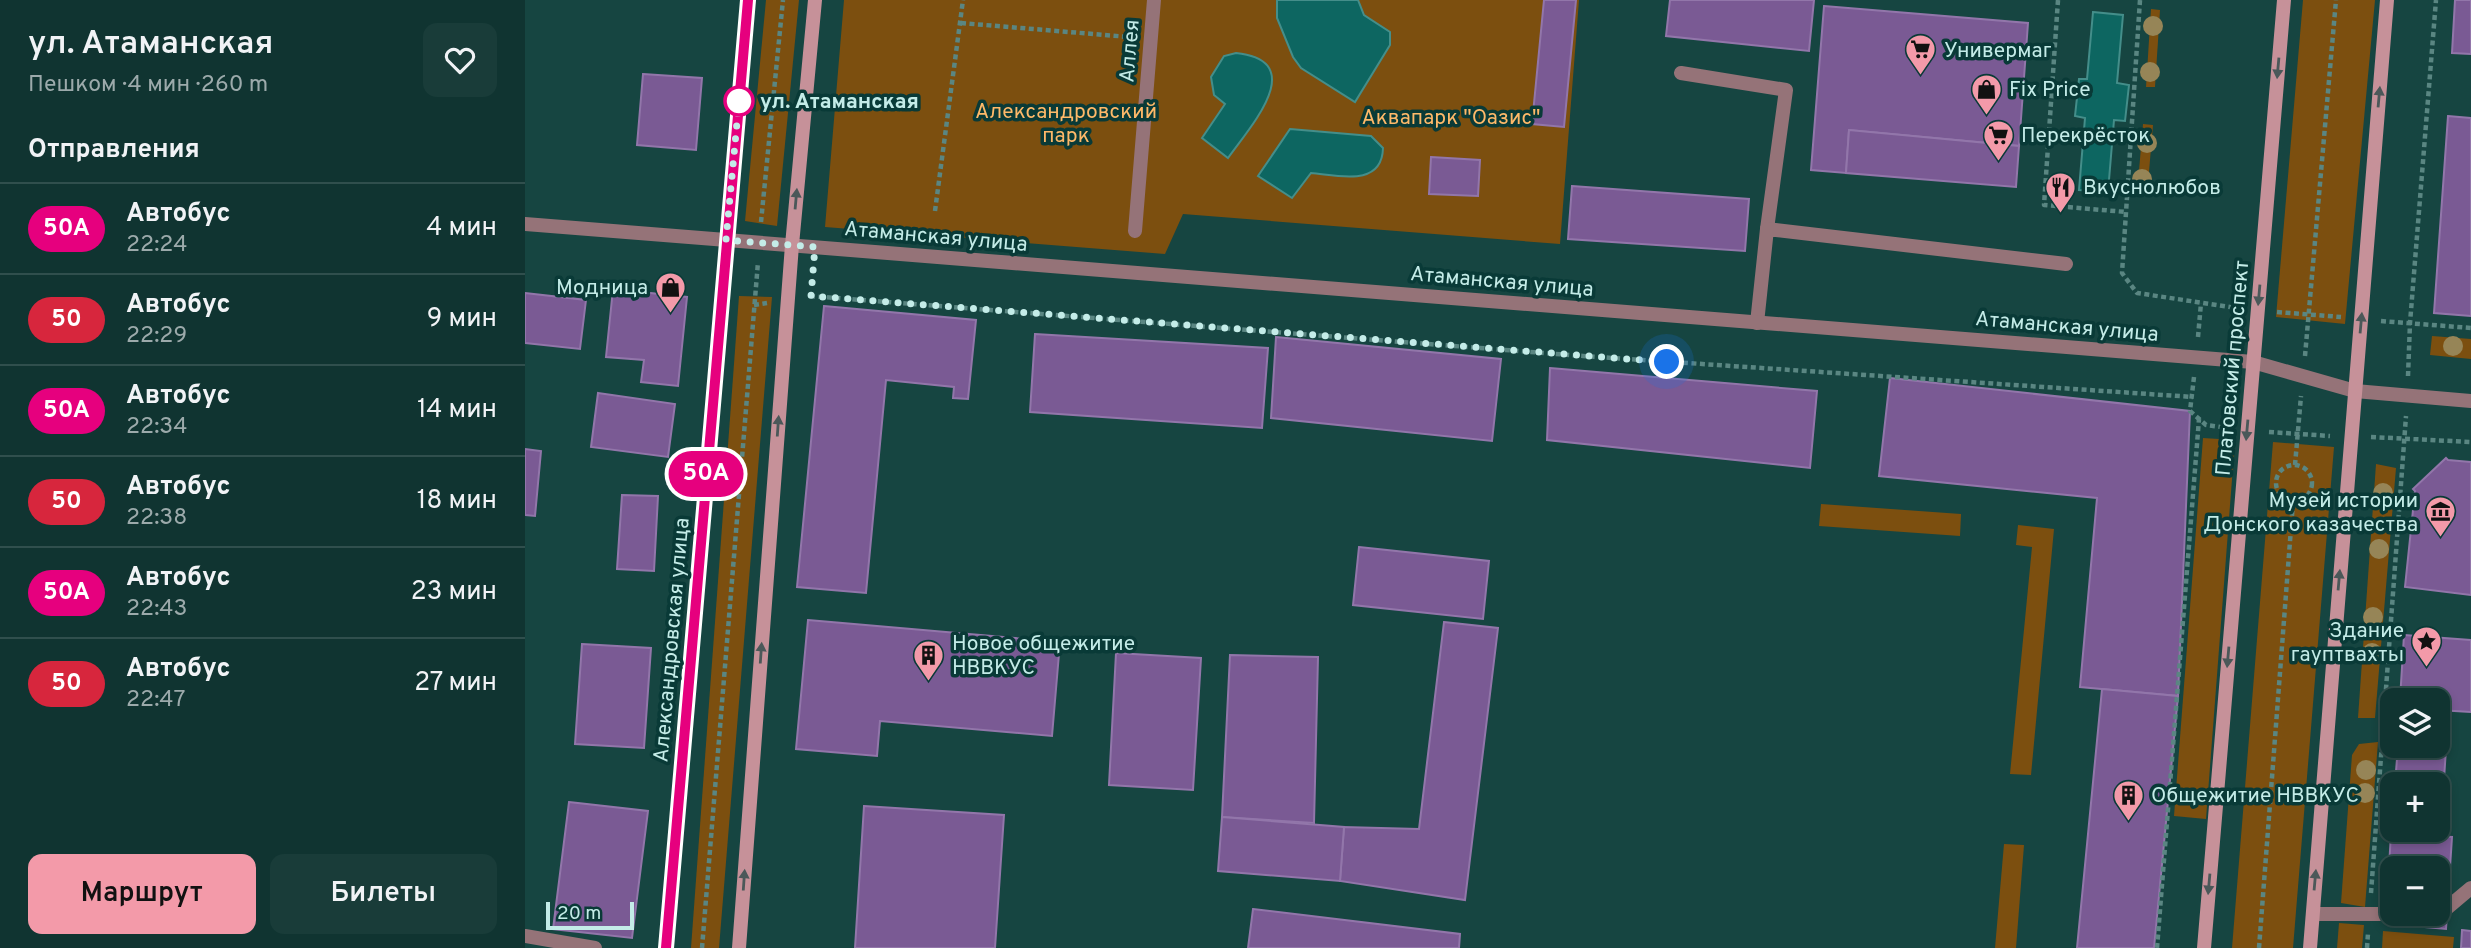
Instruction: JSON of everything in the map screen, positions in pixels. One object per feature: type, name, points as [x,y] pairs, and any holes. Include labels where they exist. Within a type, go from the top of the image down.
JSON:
[{"type":"main road","name":"Александровская улица","points":[[666,948],[748,0]]},
{"type":"main road","points":[[739,948],[792,245],[815,0]]},
{"type":"main road","name":"Платовский проспект","points":[[2204,948],[2284,0]]},
{"type":"main road","points":[[2310,948],[2387,0]]},
{"type":"street","name":"Аллея","points":[[1135,231],[1154,0]]},
{"type":"street","points":[[1681,73],[1786,90],[1757,323]]},
{"type":"street","name":"Атаманская улица","points":[[525,224],[2253,362],[2355,391],[2471,401]]},
{"type":"street","points":[[1767,229],[2066,264]]},
{"type":"street","points":[[2450,906],[2471,888]]},
{"type":"street","points":[[2313,914],[2380,914]]},
{"type":"street","points":[[525,936],[595,948]]},
{"type":"path","points":[[702,948],[759,242],[782,0]]},
{"type":"path","points":[[935,211],[963,0]]},
{"type":"path","points":[[2058,0],[2044,205],[2126,212]]},
{"type":"path","points":[[2140,0],[2122,273],[2137,293],[2257,312],[2471,328]]},
{"type":"path","points":[[2295,465],[2336,0]]},
{"type":"path","points":[[2367,948],[2405,451],[2410,323],[2436,0]]},
{"type":"path","points":[[961,23],[1151,39]]},
{"type":"path","points":[[809,310],[815,247]]},
{"type":"path","points":[[754,304],[811,296],[1583,356],[2193,397]]},
{"type":"path","points":[[2157,948],[2199,419]]},
{"type":"path","points":[[2295,465],[2309,472],[2312,480],[2308,495],[2293,502],[2279,494],[2276,478],[2287,466],[2295,465]]},
{"type":"path","points":[[2259,948],[2293,502]]},
{"type":"green space","points":[[766,0],[799,0],[777,226],[745,221]]},
{"type":"green space","points":[[844,0],[1579,0],[1560,244],[1183,214],[1165,254],[825,227]]},
{"type":"green space","points":[[2303,0],[2375,0],[2345,324],[2276,317]]},
{"type":"green space","points":[[2151,9],[2160,10],[2155,87],[2146,87]]},
{"type":"green space","points":[[2143,124],[2153,125],[2147,195],[2137,194]]},
{"type":"green space","points":[[739,296],[772,297],[719,948],[691,948]]},
{"type":"green space","points":[[2432,336],[2471,339],[2471,359],[2430,355]]},
{"type":"green space","points":[[2203,438],[2235,440],[2206,819],[2174,816]]},
{"type":"green space","points":[[2273,442],[2334,447],[2293,948],[2232,948]]},
{"type":"green space","points":[[2376,464],[2396,468],[2375,718],[2358,718]]},
{"type":"green space","points":[[1821,504],[1961,514],[1960,536],[1819,526]]},
{"type":"green space","points":[[2018,525],[2054,529],[2031,775],[2010,774],[2032,547],[2016,545]]},
{"type":"green space","points":[[2378,742],[2365,907],[2341,903],[2352,755],[2359,744]]},
{"type":"green space","points":[[2004,844],[2024,845],[2016,948],[1995,948]]},
{"type":"green space","points":[[2339,923],[2364,925],[2362,948],[2337,948]]},
{"type":"green space","points":[[2383,931],[2454,937],[2453,948],[2382,948]]},
{"type":"water","points":[[1277,0],[1358,0],[1364,15],[1390,32],[1390,45],[1355,102],[1301,68],[1293,57],[1277,18]]},
{"type":"water","points":[[2093,12],[2123,15],[2117,83],[2129,85],[2125,121],[2114,120],[2108,192],[2079,190],[2085,118],[2075,116],[2079,79],[2087,79]]},
{"type":"water","points":[[1236,53],[1258,59],[1269,69],[1272,82],[1260,114],[1228,158],[1202,138],[1225,104],[1214,95],[1211,77],[1224,56]]},
{"type":"water","points":[[1290,129],[1371,136],[1383,148],[1381,161],[1367,174],[1356,176],[1311,173],[1292,198],[1258,176]]},
{"type":"building","points":[[1544,0],[1576,0],[1564,127],[1532,124]]},
{"type":"building","points":[[1670,0],[1814,0],[1809,51],[1666,36]]},
{"type":"building","points":[[2455,0],[2471,0],[2471,54],[2452,53]]},
{"type":"building","name":"Универмаг","points":[[1824,6],[2028,23],[2019,146],[1849,130],[1846,173],[1811,170]]},
{"type":"building","points":[[643,74],[702,78],[696,150],[637,145]]},
{"type":"building","points":[[2448,116],[2471,118],[2471,316],[2434,313]]},
{"type":"building","points":[[1849,130],[2019,146],[2016,187],[1846,173]]},
{"type":"building","points":[[1431,157],[1480,160],[1478,196],[1429,194]]},
{"type":"building","points":[[1572,186],[1749,199],[1745,251],[1568,239]]},
{"type":"building","points":[[613,289],[687,297],[678,386],[641,382],[644,360],[606,357]]},
{"type":"building","points":[[525,293],[586,300],[580,349],[525,343]]},
{"type":"building","points":[[824,306],[976,320],[968,399],[953,398],[954,387],[886,380],[866,593],[797,587]]},
{"type":"building","points":[[1035,334],[1268,348],[1262,428],[1030,412]]},
{"type":"building","points":[[1276,337],[1501,359],[1492,441],[1271,418]]},
{"type":"building","points":[[1550,368],[1817,391],[1810,468],[1547,440]]},
{"type":"building","points":[[1890,378],[2190,411],[2178,696],[2080,687],[2097,498],[1879,476]]},
{"type":"building","points":[[598,393],[675,404],[668,457],[591,447]]},
{"type":"building","points":[[525,449],[541,451],[535,516],[525,515]]},
{"type":"building","name":"Музей истории Донского казачества","points":[[2446,458],[2471,462],[2471,595],[2405,587],[2415,491],[2413,489]]},
{"type":"building","points":[[622,495],[658,496],[654,571],[617,569]]},
{"type":"building","points":[[1359,547],[1489,561],[1483,619],[1353,605]]},
{"type":"building","name":"Новое общежитие НВВКУС","points":[[808,620],[1060,642],[1052,736],[880,721],[877,756],[796,749]]},
{"type":"building","points":[[1444,622],[1498,628],[1465,900],[1340,881],[1344,827],[1419,829]]},
{"type":"building","points":[[2404,635],[2471,640],[2471,712],[2450,711],[2450,688],[2401,688]]},
{"type":"building","points":[[582,644],[651,648],[644,748],[575,744]]},
{"type":"building","points":[[1116,653],[1201,658],[1193,790],[1109,785]]},
{"type":"building","points":[[1230,655],[1318,657],[1314,823],[1222,817]]},
{"type":"building","name":"Общежитие НВВКУС","points":[[2102,689],[2178,696],[2154,948],[2077,948]]},
{"type":"building","points":[[2397,758],[2445,758],[2444,772],[2396,772]]},
{"type":"building","points":[[569,802],[648,811],[632,938],[553,929]]},
{"type":"building","points":[[864,806],[1004,815],[995,948],[855,948]]},
{"type":"building","points":[[1222,817],[1344,827],[1340,881],[1218,871]]},
{"type":"building","points":[[2452,837],[2450,868],[2450,856],[2390,856],[2390,842],[2450,842]]},
{"type":"building","points":[[1253,909],[1460,934],[1459,948],[1248,948]]},
{"type":"building","points":[[2414,926],[2446,926],[2446,929]]},
{"type":"building","points":[[2462,930],[2471,931],[2471,948],[2461,948]]},
{"type":"bus line","name":"50А","points":[[666,948],[748,0]]},
{"type":"place","name":"Универмаг","points":[[1921,77]]},
{"type":"place","name":"ул. Атаманская","points":[[739,101]]},
{"type":"place","name":"Fix Price","points":[[1986,116]]},
{"type":"place","name":"Перекрёсток","points":[[1998,162]]},
{"type":"place","name":"Вкуснолюбов","points":[[2060,214]]},
{"type":"place","name":"Модница","points":[[671,314]]},
{"type":"place","name":"Музей истории Донского казачества","points":[[2441,539]]},
{"type":"place","name":"Здание гауптвахты","points":[[2427,669]]},
{"type":"place","name":"Новое общежитие НВВКУС","points":[[929,682]]},
{"type":"place","name":"Общежитие НВВКУС","points":[[2128,822]]},
{"type":"route","points":[[739,101],[726,240],[815,247],[811,296],[1667,362]]},
{"type":"park label","name":"Аквапарк \"Оазис\"","points":[[1451,117]]},
{"type":"park label","name":"Александровский парк","points":[[1066,123]]}]
